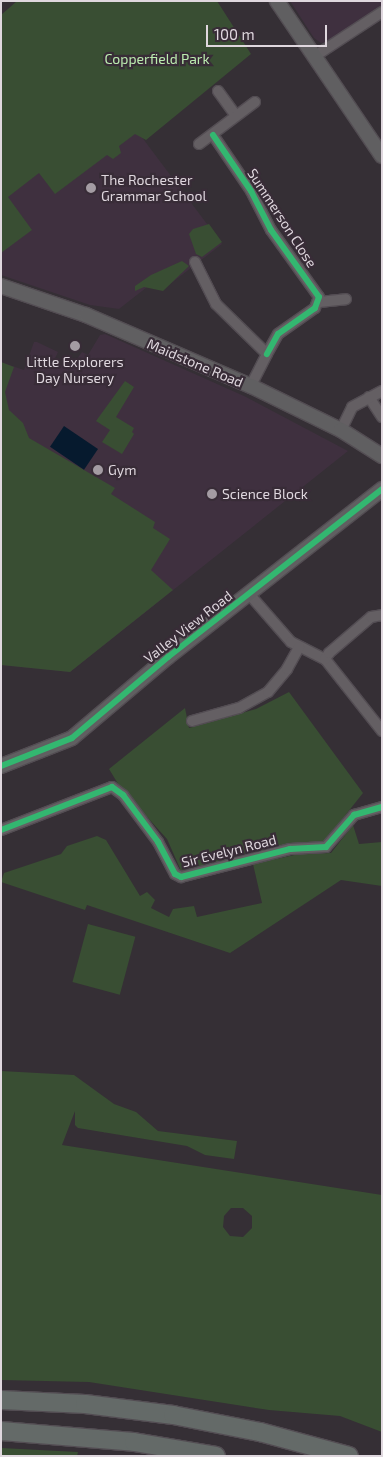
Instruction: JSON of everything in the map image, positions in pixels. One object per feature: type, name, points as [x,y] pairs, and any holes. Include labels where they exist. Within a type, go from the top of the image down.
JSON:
[{"type":"highway","points":[[1,1400],[85,1404],[173,1415],[260,1432],[349,1456]]},
{"type":"highway","points":[[1,1431],[134,1442],[216,1456]]},
{"type":"street","points":[[277,1],[382,156]]},
{"type":"street","points":[[315,56],[382,12]]},
{"type":"street","points":[[218,91],[236,114]]},
{"type":"street","points":[[199,144],[254,102]]},
{"type":"street","name":"Summerson Close","points":[[212,135],[251,192],[271,230],[319,297],[319,302]]},
{"type":"street","points":[[194,262],[216,304],[267,354]]},
{"type":"street","name":"Maidstone Road","points":[[1,286],[86,315],[251,386],[341,430],[382,456]]},
{"type":"street","points":[[251,386],[278,334],[319,302],[346,299]]},
{"type":"street","points":[[341,430],[352,407],[382,391]]},
{"type":"street","points":[[369,397],[382,417]]},
{"type":"street","name":"Valley View Road","points":[[1,766],[72,738],[168,657],[250,595],[381,490]]},
{"type":"street","points":[[250,595],[273,624],[299,647],[325,660],[382,731]]},
{"type":"street","points":[[325,660],[328,652],[372,617],[382,615]]},
{"type":"street","points":[[192,721],[239,708],[268,692],[287,670],[299,647]]},
{"type":"street","name":"Sir Evelyn Road","points":[[1,830],[112,787],[123,795],[159,843],[175,874],[181,877],[290,849],[326,847],[354,815],[382,807]]},
{"type":"shaded area","points":[[290,1],[382,1],[382,6],[329,41],[321,43],[314,38]]},
{"type":"shaded area","name":"The Rochester Grammar School","points":[[1,18],[138,132],[222,244],[165,288],[151,284],[119,309],[90,305],[1,275]]},
{"type":"shaded area","points":[[105,334],[244,396],[348,451],[70,672],[1,665],[1,362],[24,370],[34,342],[37,342],[58,352],[54,361],[69,370],[82,352],[88,355],[100,335]]},
{"type":"green space","name":"Copperfield Park","points":[[17,1],[217,1],[251,54],[146,140],[135,134],[119,146],[121,153],[113,159],[107,155],[55,194],[39,173],[8,197],[32,230],[1,253],[1,15]]},
{"type":"green space","points":[[209,224],[222,242],[202,257],[196,254],[189,234],[193,229]]},
{"type":"green space","points":[[182,261],[189,266],[163,291],[144,287],[135,291],[135,286],[151,275]]},
{"type":"green space","points":[[1,362],[14,367],[5,392],[9,410],[23,423],[29,438],[115,488],[111,494],[155,522],[153,528],[170,539],[151,570],[173,590],[70,672],[1,665]]},
{"type":"green space","points":[[125,381],[134,387],[116,417],[134,428],[132,432],[134,434],[122,454],[102,442],[110,430],[96,421]]},
{"type":"green space","points":[[289,692],[363,793],[324,842],[273,848],[182,873],[167,839],[120,787],[109,769],[185,708],[189,728],[256,709]]},
{"type":"green space","points":[[353,825],[359,844],[382,842],[382,886],[341,880],[230,953],[87,905],[85,910],[1,882],[4,873],[61,854],[67,846],[97,836],[106,840],[140,896],[147,892],[155,900],[151,908],[169,917],[173,909],[194,906],[197,917],[262,903],[253,864],[299,854],[331,853]]},
{"type":"green space","points":[[88,924],[135,937],[120,995],[72,982]]},
{"type":"green space","points":[[1,1071],[74,1075],[114,1104],[136,1112],[158,1131],[237,1141],[234,1159],[205,1155],[187,1146],[78,1128],[75,1125],[75,1111],[62,1145],[382,1195],[382,1432],[340,1416],[269,1410],[89,1382],[1,1380]],"holes":[[[231,1208],[243,1208],[252,1216],[252,1228],[243,1237],[230,1236],[223,1227],[224,1216]]]},
{"type":"green space","points":[[1,1448],[78,1452],[77,1456],[1,1456]]},
{"type":"water","points":[[64,426],[98,449],[84,470],[50,447]]},
{"type":"cycle path","points":[[213,135],[251,191],[271,230],[319,297],[315,308],[278,334],[267,354]]},
{"type":"cycle path","points":[[1,766],[72,738],[168,657],[382,489]]},
{"type":"cycle path","points":[[1,830],[112,787],[123,795],[158,842],[175,874],[181,877],[290,849],[326,847],[354,815],[382,807]]},
{"type":"place","name":"The Rochester Grammar School","points":[[91,188]]},
{"type":"place","name":"Little Explorers Day Nursery","points":[[75,346]]},
{"type":"place","name":"Gym","points":[[98,470]]},
{"type":"place","name":"Science Block","points":[[212,494]]}]
